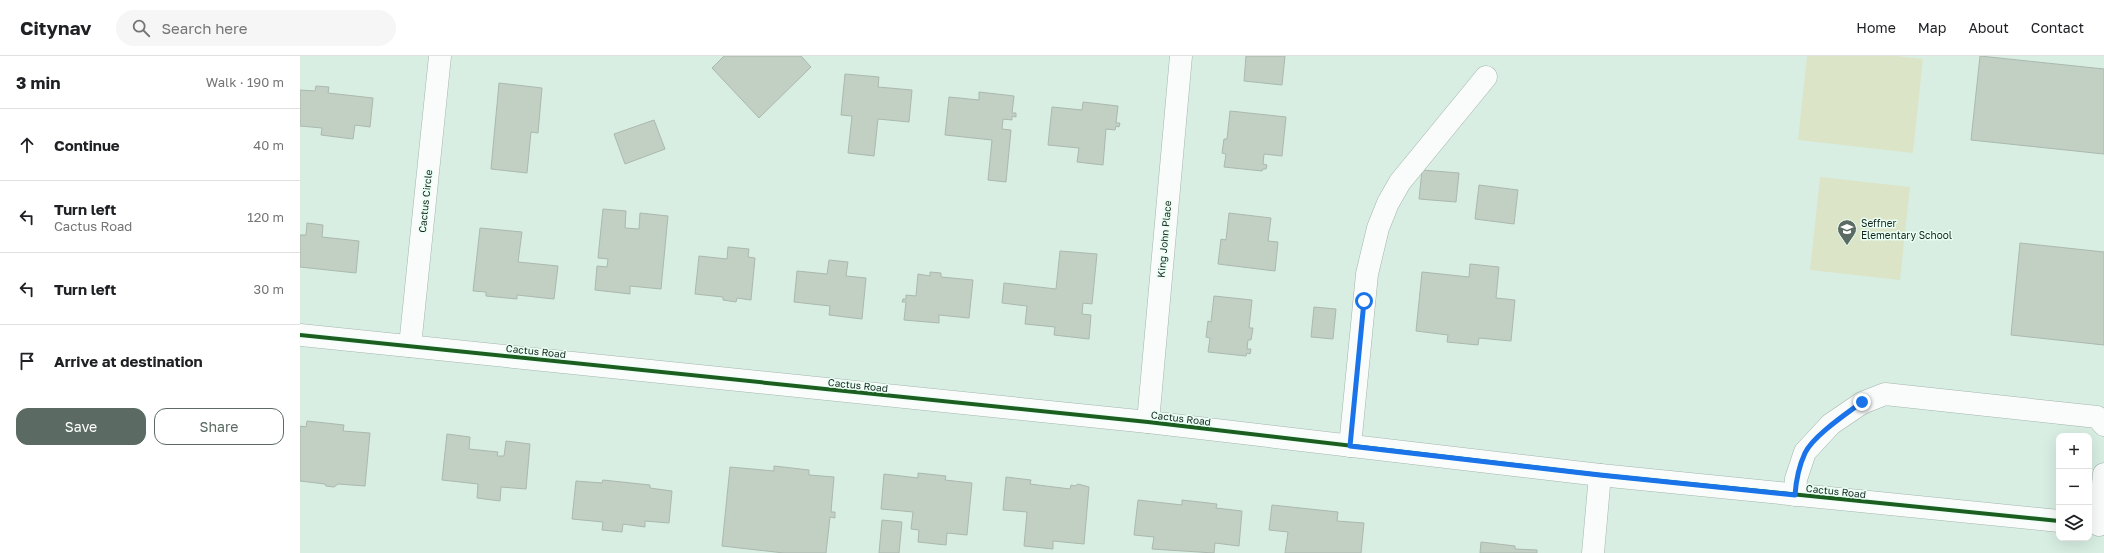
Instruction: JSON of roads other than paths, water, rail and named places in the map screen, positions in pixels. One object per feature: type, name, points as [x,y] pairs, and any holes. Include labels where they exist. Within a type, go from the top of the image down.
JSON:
[{"type":"street","name":"Cactus Circle","points":[[410,346],[440,56]]},
{"type":"street","name":"King John Place","points":[[1148,422],[1180,56]]},
{"type":"street","points":[[1350,446],[1367,274],[1378,228],[1388,203],[1400,182],[1486,77]]},
{"type":"street","name":"Cactus Road","points":[[300,335],[1148,422],[1600,475],[2056,521]]},
{"type":"street","points":[[1795,495],[1796,480],[1805,452],[1831,424],[1862,402],[1885,394],[2096,417],[2104,425]]},
{"type":"street","points":[[2097,525],[2104,474]]},
{"type":"street","points":[[1593,553],[1600,475]]},
{"type":"place","name":"Seffner Elementary School","points":[[1847,246]]}]
